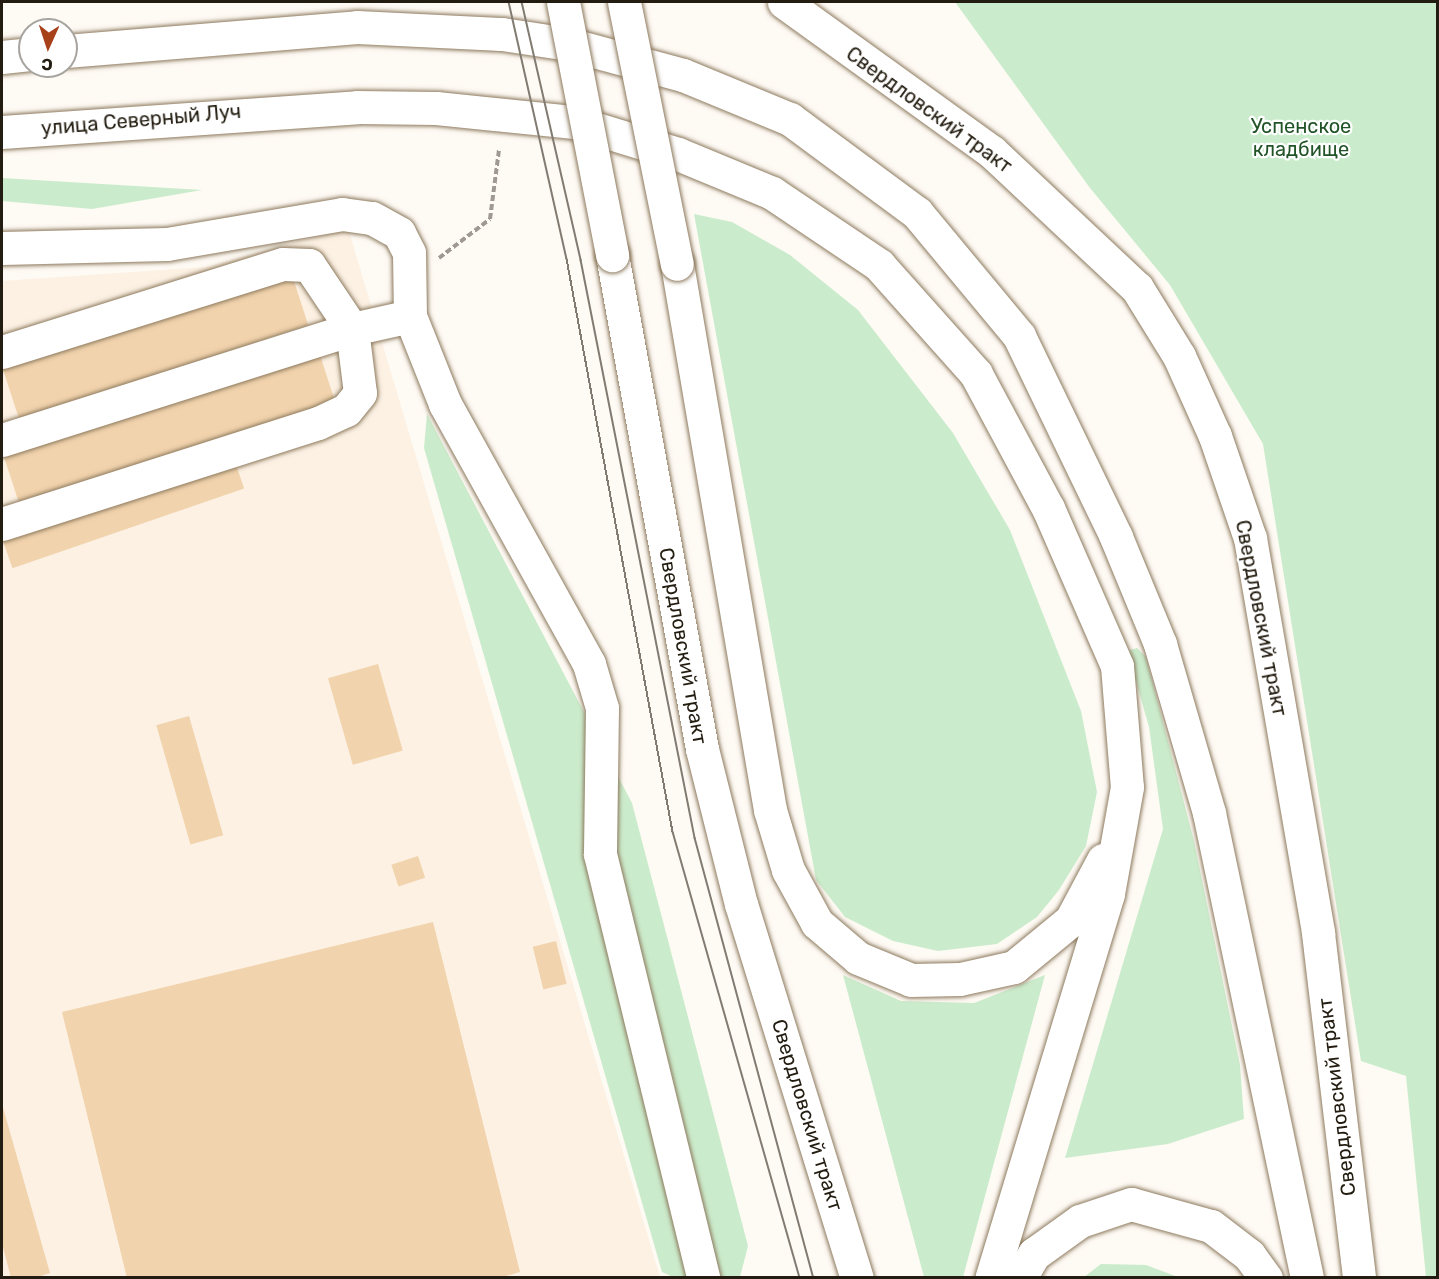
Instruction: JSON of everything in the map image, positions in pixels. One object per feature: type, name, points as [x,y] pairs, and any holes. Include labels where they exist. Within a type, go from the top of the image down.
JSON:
[{"type":"main road","name":"Свердловский тракт","points":[[563,2],[612,255],[702,749],[741,904],[857,1278]]},
{"type":"main road","points":[[624,2],[677,264],[770,810],[788,870],[817,922],[858,958],[911,980],[960,979],[1014,967],[1071,920],[1106,855],[1127,788]]},
{"type":"main road","name":"Свердловский тракт","points":[[784,2],[992,152],[1137,288],[1179,356],[1215,436],[1250,538],[1314,910],[1359,1278]]},
{"type":"main road","points":[[78,50],[276,31],[357,27],[502,34],[568,44],[694,80],[790,118],[917,213],[1012,327],[1116,537],[1160,644],[1209,813],[1307,1278]]},
{"type":"main road","points":[[2,57],[18,55]]},
{"type":"main road","name":"улица Северный Луч","points":[[2,132],[280,109],[436,108],[574,122],[678,154],[772,193],[879,265],[976,374],[1048,508],[1117,666],[1127,788]]},
{"type":"main road","points":[[2,248],[167,244],[342,214],[372,218],[399,233],[409,253],[410,316],[445,404],[589,664],[602,708],[600,854],[703,1278]]},
{"type":"main road","points":[[2,352],[283,264],[309,265],[328,286],[352,329],[360,393],[346,410],[2,524]]},
{"type":"main road","points":[[2,440],[352,329],[410,316]]},
{"type":"main road","points":[[991,1278],[1108,894],[1127,788]]},
{"type":"main road","points":[[1020,1278],[1034,1254],[1080,1221],[1131,1204],[1211,1226],[1249,1255],[1266,1278]]},
{"type":"path","points":[[409,282],[490,219],[499,150]]},
{"type":"shaded area","points":[[348,228],[660,1277],[2,1278],[2,281],[206,267]]},
{"type":"green space","name":"Успенское кладбище","points":[[955,2],[1437,2],[1437,1277],[1426,1277],[1406,1076],[1361,1061],[1263,444],[1170,285],[1090,188]]},
{"type":"green space","points":[[2,178],[202,190],[92,209],[2,201]]},
{"type":"green space","points":[[694,214],[732,222],[790,255],[858,310],[953,433],[1010,530],[1081,711],[1097,792],[1086,846],[1059,890],[1037,917],[997,944],[938,951],[893,941],[845,917],[816,880]]},
{"type":"green space","points":[[427,414],[632,803],[748,1246],[740,1277],[673,1277],[662,1272],[424,448]]},
{"type":"green space","points":[[1137,648],[1146,657],[1194,841],[1240,1065],[1244,1119],[1168,1144],[1065,1158],[1163,829],[1149,727],[1131,664],[1130,650]]},
{"type":"green space","points":[[843,975],[901,1001],[974,1003],[1045,975],[963,1277],[924,1277]]},
{"type":"green space","points":[[1101,1264],[1146,1265],[1178,1277],[1084,1277]]},
{"type":"building","points":[[291,272],[308,325],[19,419],[2,366]]},
{"type":"building","points":[[318,349],[335,402],[20,505],[2,452]]},
{"type":"building","points":[[235,462],[244,488],[12,568],[3,542]]},
{"type":"building","points":[[378,664],[403,751],[353,765],[328,678]]},
{"type":"building","points":[[189,716],[223,835],[190,845],[156,725]]},
{"type":"building","points":[[418,856],[425,878],[398,887],[391,865]]},
{"type":"building","points":[[433,922],[520,1272],[499,1278],[127,1278],[62,1012]]},
{"type":"building","points":[[556,941],[567,984],[543,989],[533,947]]},
{"type":"building","points":[[2,1104],[50,1273],[35,1278],[11,1278],[2,1243]]},
{"type":"tram line","points":[[509,2],[567,259],[673,832],[800,1278]]},
{"type":"tram line","points":[[522,2],[581,260],[695,838],[814,1278]]}]
